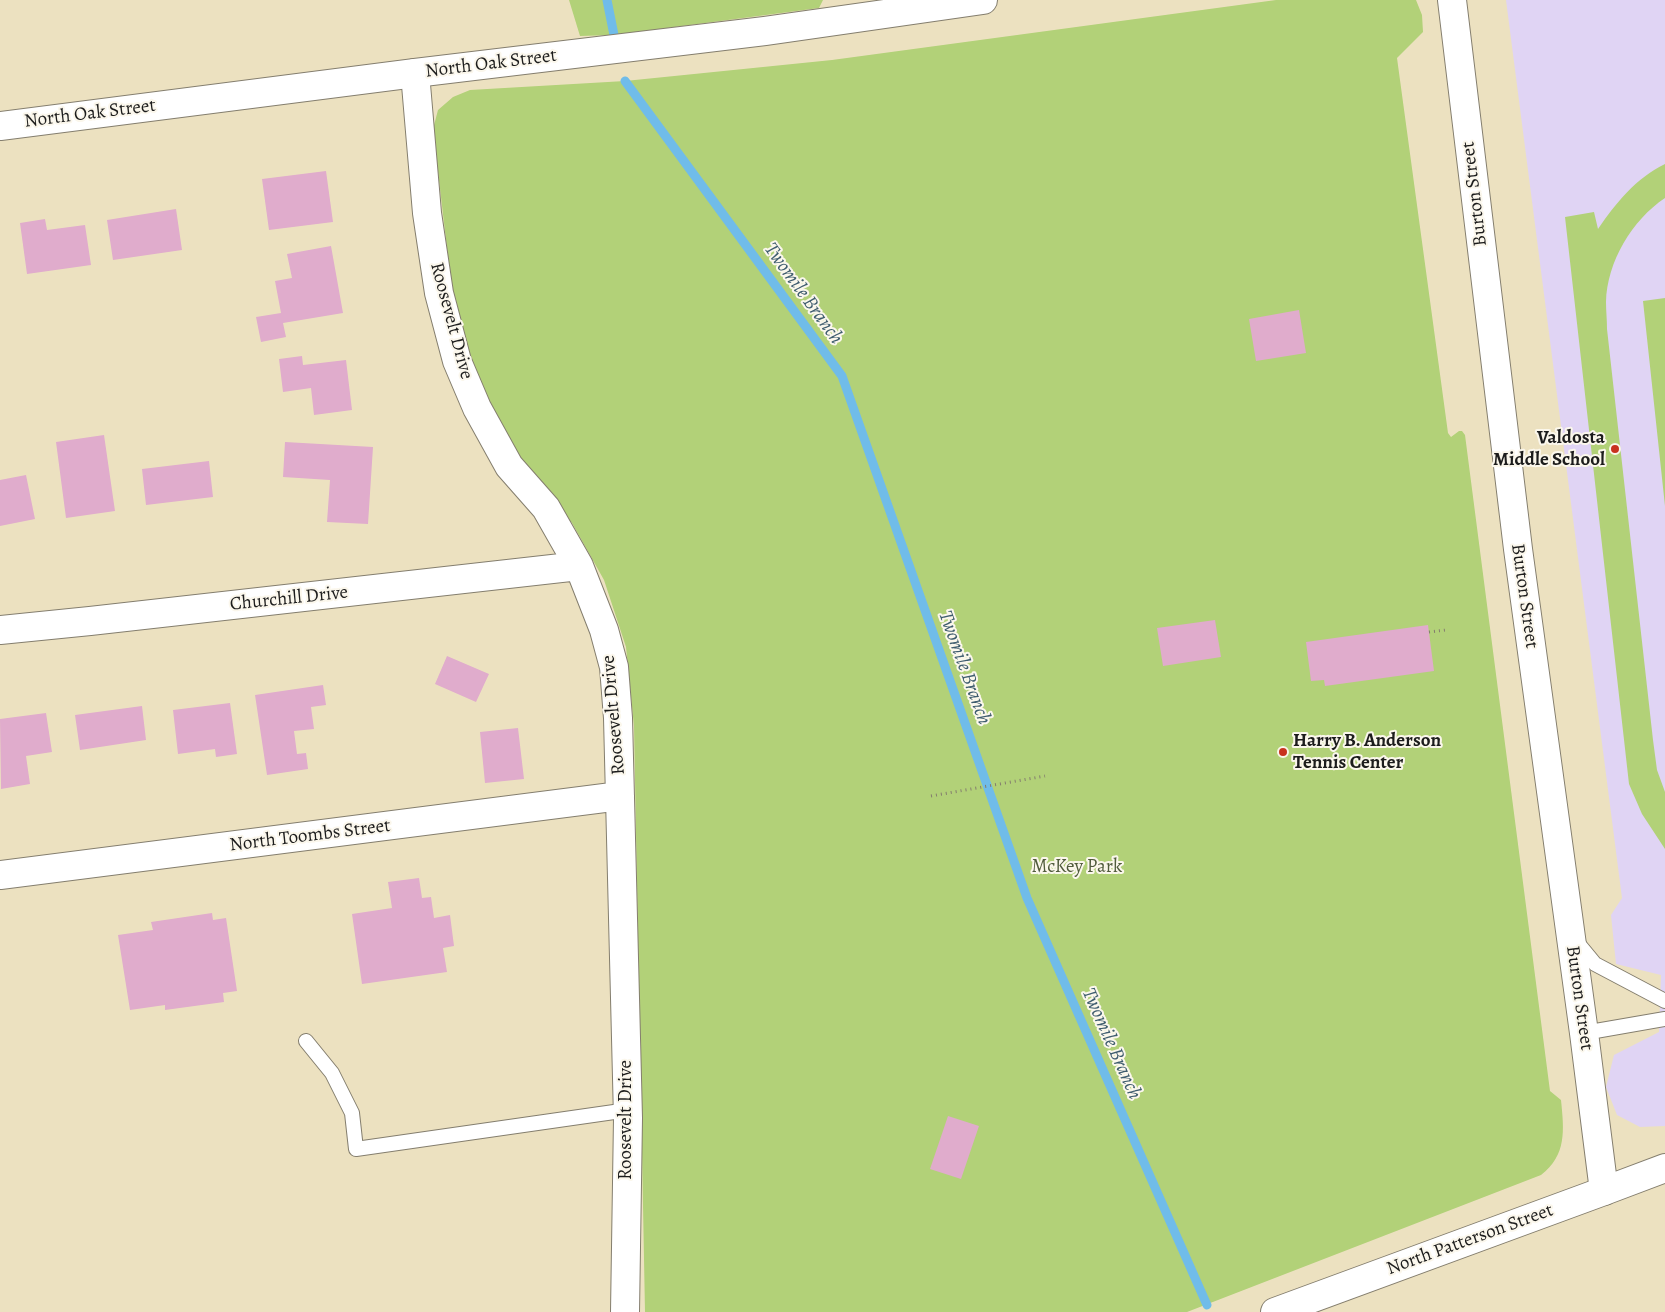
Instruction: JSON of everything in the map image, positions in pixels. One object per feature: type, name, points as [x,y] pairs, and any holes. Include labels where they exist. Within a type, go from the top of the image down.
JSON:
[{"type":"street","name":"North Oak Street","points":[[0,126],[415,73],[766,31],[883,7],[983,0]]},
{"type":"street","name":"Burton Street","points":[[1452,0],[1518,549],[1604,1192]]},
{"type":"street","name":"Roosevelt Drive","points":[[415,73],[427,213],[439,294],[458,361],[476,408],[510,466],[546,508],[579,566],[604,630],[614,667],[618,718],[628,1110],[625,1312]]},
{"type":"street","name":"Churchill Drive","points":[[0,630],[579,566]]},
{"type":"street","name":"North Toombs Street","points":[[0,875],[620,796]]},
{"type":"street","name":"North Patterson Street","points":[[1275,1312],[1665,1168]]},
{"type":"lane","points":[[1570,933],[1595,964],[1665,1001]]},
{"type":"lane","points":[[1584,1032],[1665,1019]]},
{"type":"lane","points":[[306,1041],[332,1072],[352,1113],[356,1149],[628,1110]]},
{"type":"path","points":[[1429,632],[1446,630]]},
{"type":"path","points":[[931,796],[1045,776]]},
{"type":"shaded area","name":"Valdosta Middle School","points":[[1506,0],[1665,0],[1665,1126],[1640,1127],[1617,1115],[1606,1087],[1614,1055],[1659,1032],[1661,975],[1616,964],[1611,915],[1622,898]]},
{"type":"green space","points":[[569,0],[823,0],[819,8],[614,35],[580,36]]},
{"type":"green space","name":"McKey Park","points":[[1276,0],[1416,0],[1422,15],[1423,32],[1397,58],[1448,433],[1451,437],[1462,431],[1465,435],[1550,1091],[1561,1100],[1563,1132],[1560,1150],[1556,1159],[1541,1175],[1187,1312],[645,1312],[634,726],[626,647],[604,580],[572,523],[511,451],[470,372],[454,308],[433,129],[438,110],[453,97],[470,90],[625,81],[832,60]]},
{"type":"green space","points":[[1665,164],[1665,198],[1642,218],[1623,243],[1611,272],[1606,302],[1607,329],[1653,740],[1657,770],[1665,792],[1665,849],[1642,814],[1629,784],[1565,217],[1594,212],[1598,229],[1627,192],[1645,176]]},
{"type":"green space","points":[[1665,298],[1665,506],[1643,301]]},
{"type":"building","points":[[326,171],[333,222],[269,230],[262,179]]},
{"type":"building","points":[[176,209],[182,250],[113,260],[107,220]]},
{"type":"building","points":[[45,219],[47,230],[85,225],[91,265],[27,274],[20,223]]},
{"type":"building","points":[[331,246],[343,313],[283,323],[286,337],[261,342],[256,317],[281,313],[275,281],[292,278],[287,254]]},
{"type":"building","points":[[1299,310],[1306,353],[1256,361],[1249,319]]},
{"type":"building","points":[[302,356],[303,365],[346,360],[352,410],[314,415],[311,388],[283,392],[279,359]]},
{"type":"building","points":[[104,435],[115,511],[66,518],[56,442]]},
{"type":"building","points":[[285,442],[373,447],[368,524],[327,522],[330,480],[283,477]]},
{"type":"building","points":[[209,461],[213,497],[146,505],[142,469]]},
{"type":"building","points":[[26,475],[35,519],[0,526],[0,480]]},
{"type":"building","points":[[1215,620],[1221,657],[1163,666],[1157,628]]},
{"type":"building","points":[[1428,625],[1434,671],[1325,686],[1324,680],[1311,681],[1306,642]]},
{"type":"building","points":[[447,656],[489,674],[476,702],[435,684]]},
{"type":"building","points":[[323,685],[326,705],[311,707],[314,729],[294,731],[297,754],[306,753],[308,769],[267,775],[255,695]]},
{"type":"building","points":[[230,703],[237,754],[216,757],[215,749],[178,754],[173,710]]},
{"type":"building","points":[[142,706],[146,740],[80,750],[75,715]]},
{"type":"building","points":[[46,713],[52,752],[26,756],[30,784],[1,789],[0,719]]},
{"type":"building","points":[[518,728],[524,779],[485,783],[480,732]]},
{"type":"building","points":[[419,878],[422,898],[431,897],[434,918],[450,915],[454,946],[443,948],[447,972],[362,984],[352,914],[392,908],[388,882]]},
{"type":"building","points":[[212,913],[213,920],[226,918],[237,991],[223,993],[224,1002],[165,1010],[165,1005],[130,1010],[118,935],[153,930],[151,922]]},
{"type":"building","points":[[948,1116],[979,1126],[961,1179],[930,1169]]},
{"type":"waterway","name":"Twomile Branch","points":[[607,0],[614,35]]},
{"type":"waterway","name":"Twomile Branch","points":[[625,81],[842,376],[1027,898],[1207,1305]]},
{"type":"place","name":"Valdosta Middle School","points":[[1615,449]]},
{"type":"place","name":"Harry B. Anderson Tennis Center","points":[[1283,752]]}]
